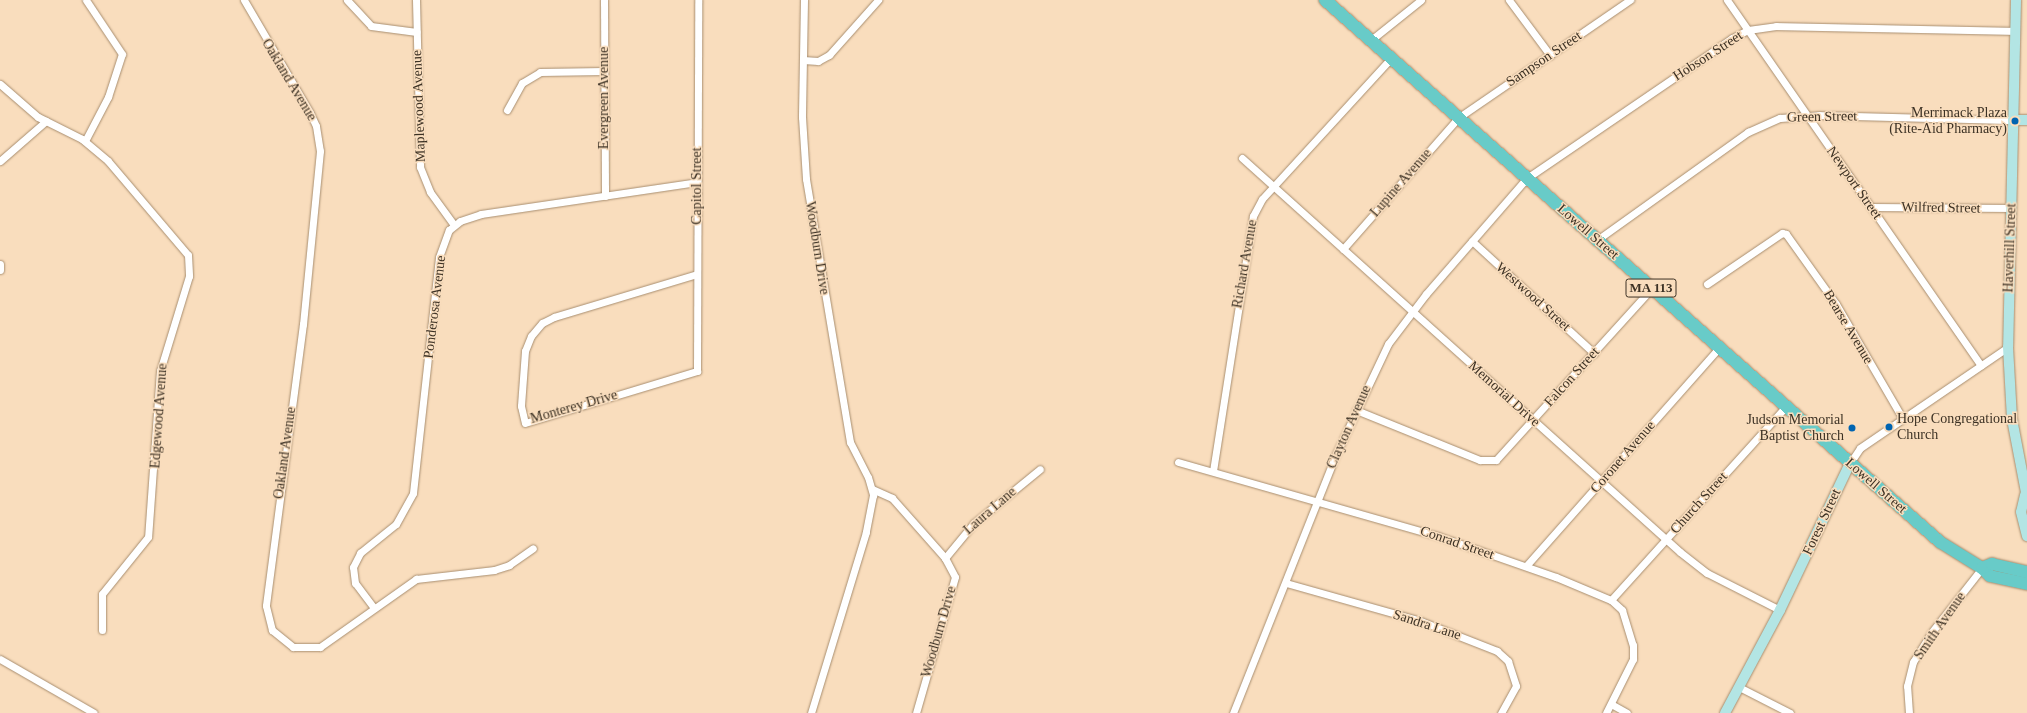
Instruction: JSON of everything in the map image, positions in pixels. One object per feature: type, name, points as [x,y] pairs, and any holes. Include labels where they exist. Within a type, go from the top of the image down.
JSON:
[{"type":"main road","name":"Lowell Street","points":[[1325,0],[1940,542],[1982,568],[1990,576],[2027,584]]},
{"type":"main road","name":"Haverhill Street","points":[[2016,0],[2008,347],[2012,419],[2026,496],[2021,512],[2027,536]]},
{"type":"main road","points":[[2013,120],[2027,120]]},
{"type":"main road","name":"Forest Street","points":[[1725,713],[1780,610],[1850,463]]},
{"type":"main road","points":[[1982,568],[1992,564],[2027,572]]},
{"type":"street","points":[[86,0],[122,54],[108,97],[86,142]]},
{"type":"street","name":"Oakland Avenue","points":[[244,0],[310,113],[316,126],[320,151],[303,324],[271,559],[267,618],[276,635],[287,644],[313,649],[332,641],[374,608],[416,579],[494,570],[509,565],[533,548]]},
{"type":"street","points":[[347,0],[371,26],[417,32]]},
{"type":"street","name":"Maplewood Avenue","points":[[416,0],[420,167],[430,192],[454,225]]},
{"type":"street","name":"Evergreen Avenue","points":[[604,0],[605,196]]},
{"type":"street","name":"Capitol Street","points":[[697,371],[698,0]]},
{"type":"street","name":"Woodburn Drive","points":[[804,0],[802,139],[806,179],[849,437],[872,488],[892,498],[945,558],[954,581],[916,713]]},
{"type":"street","points":[[803,60],[818,61],[829,55],[878,0]]},
{"type":"street","points":[[1371,40],[1421,0]]},
{"type":"street","points":[[1510,0],[1550,55]]},
{"type":"street","name":"Sampson Street","points":[[1458,118],[1550,55],[1620,3],[1630,0]]},
{"type":"street","name":"Newport Street","points":[[1727,0],[1981,365]]},
{"type":"street","name":"Hobson Street","points":[[1527,178],[1748,30],[1776,26],[2015,31]]},
{"type":"street","name":"Richard Avenue","points":[[1212,471],[1250,227],[1257,207],[1274,186],[1391,58]]},
{"type":"street","points":[[507,110],[522,83],[540,72],[604,71]]},
{"type":"street","name":"Edgewood Avenue","points":[[0,84],[17,102],[46,121],[86,142],[121,174],[182,245],[190,264],[162,358],[148,537],[102,594],[102,630]]},
{"type":"street","name":"Green Street","points":[[1597,240],[1748,132],[1780,118],[1807,115],[2013,120]]},
{"type":"street","name":"Lupine Avenue","points":[[1343,249],[1458,118]]},
{"type":"street","points":[[0,161],[46,121]]},
{"type":"street","name":"Memorial Drive","points":[[1242,158],[1666,539],[1707,573],[1780,610]]},
{"type":"street","name":"Clayton Avenue","points":[[1233,713],[1356,410],[1388,344],[1412,311],[1527,178]]},
{"type":"street","points":[[454,225],[481,214],[697,182]]},
{"type":"street","name":"Wilfred Street","points":[[1871,207],[2012,208]]},
{"type":"street","name":"Ponderosa Avenue","points":[[374,608],[355,583],[353,567],[360,553],[396,524],[413,493],[440,257],[445,237],[454,225]]},
{"type":"street","name":"Bearse Avenue","points":[[1707,284],[1782,234],[1789,238],[1836,304],[1903,419]]},
{"type":"street","name":"Westwood Street","points":[[1472,241],[1594,353]]},
{"type":"street","points":[[0,264],[0,270]]},
{"type":"street","name":"Monterey Drive","points":[[697,274],[554,317],[542,323],[531,336],[525,351],[522,413],[525,422],[697,371]]},
{"type":"street","name":"Falcon Street","points":[[1356,410],[1489,462],[1504,453],[1652,288]]},
{"type":"street","name":"Forest Street","points":[[1850,463],[1860,448],[2008,347]]},
{"type":"street","name":"Coronet Avenue","points":[[1526,566],[1720,348]]},
{"type":"street","name":"Church Street","points":[[1612,600],[1786,406]]},
{"type":"street","name":"Conrad Street","points":[[1178,462],[1431,533],[1526,566],[1612,600]]},
{"type":"street","name":"Laura Lane","points":[[945,558],[974,523],[1040,469]]},
{"type":"street","points":[[811,713],[868,527],[872,488]]},
{"type":"street","name":"Smith Avenue","points":[[1908,713],[1907,686],[1913,662],[1931,633],[1982,568]]},
{"type":"street","name":"Sandra Lane","points":[[1286,583],[1418,620],[1497,651],[1508,661],[1516,686],[1501,713]]},
{"type":"street","points":[[1606,713],[1634,659],[1633,645],[1624,616],[1612,600]]},
{"type":"street","points":[[0,659],[94,713]]},
{"type":"street","points":[[1739,687],[1790,713]]},
{"type":"street","points":[[1611,704],[1627,713]]},
{"type":"place","name":"Merrimack Plaza (Rite-Aid Pharmacy)","points":[[2015,121]]},
{"type":"place","name":"Hope Congregational Church","points":[[1889,427]]},
{"type":"place","name":"Judson Memorial Baptist Church","points":[[1852,428]]}]
